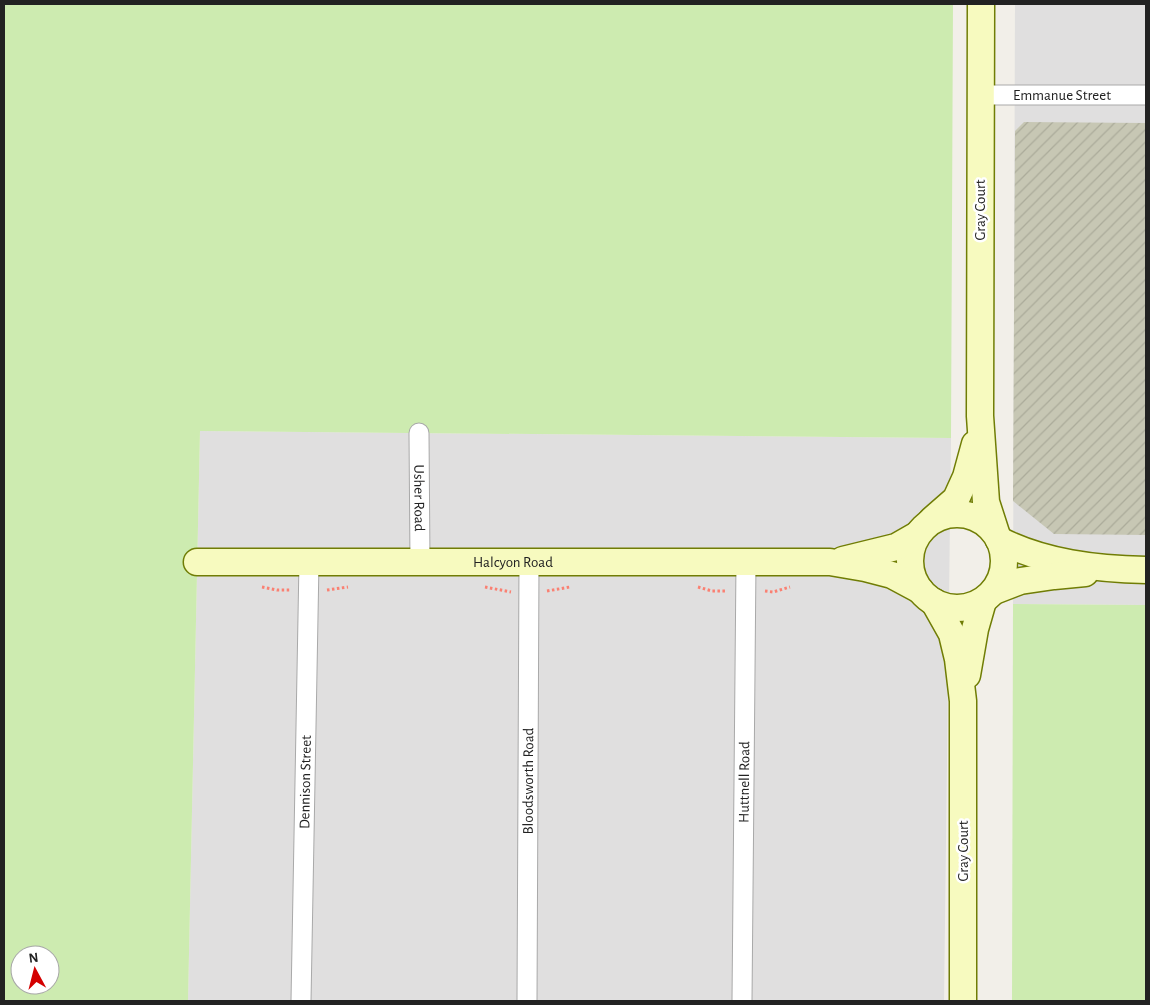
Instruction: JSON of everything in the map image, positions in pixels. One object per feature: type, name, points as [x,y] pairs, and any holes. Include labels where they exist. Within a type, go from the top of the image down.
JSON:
[{"type":"street","name":"Gray Court","points":[[980,416],[981,4]]},
{"type":"street","name":"Emmanue Street","points":[[980,95],[1146,95]]},
{"type":"street","points":[[963,701],[958,659],[952,634],[927,596],[915,582],[910,567],[910,550],[923,529],[956,499],[974,452],[980,416]]},
{"type":"street","points":[[963,701],[969,656],[988,596],[1002,577],[1005,562],[1003,547],[986,502],[980,416]]},
{"type":"street","name":"Usher Road","points":[[419,433],[420,562]]},
{"type":"street","points":[[830,562],[859,557],[896,547],[942,516],[957,513],[972,516],[986,523],[998,537],[1020,550],[1081,565],[1138,570]]},
{"type":"street","name":"Halcyon Road","points":[[197,562],[830,562]]},
{"type":"street","name":"Dennison Street","points":[[301,1001],[309,562]]},
{"type":"street","name":"Bloodsworth Road","points":[[528,1001],[529,562]]},
{"type":"street","name":"Huttnell Road","points":[[742,1001],[746,562]]},
{"type":"street","points":[[830,562],[892,575],[927,596],[953,608],[968,607],[1020,582],[1054,576],[1138,570]]},
{"type":"street","name":"Gray Court","points":[[963,701],[963,1001]]},
{"type":"shaded area","points":[[1015,4],[1146,4],[1146,605],[1013,604]]},
{"type":"shaded area","points":[[1024,122],[1146,123],[1146,535],[1054,534],[1013,501],[1015,131]]},
{"type":"shaded area","points":[[200,431],[951,438],[944,1001],[188,1001]]},
{"type":"green space","points":[[4,4],[953,4],[951,438],[200,431],[188,1001],[4,1001]]},
{"type":"green space","points":[[1013,604],[1146,605],[1146,1001],[1012,1001]]}]
